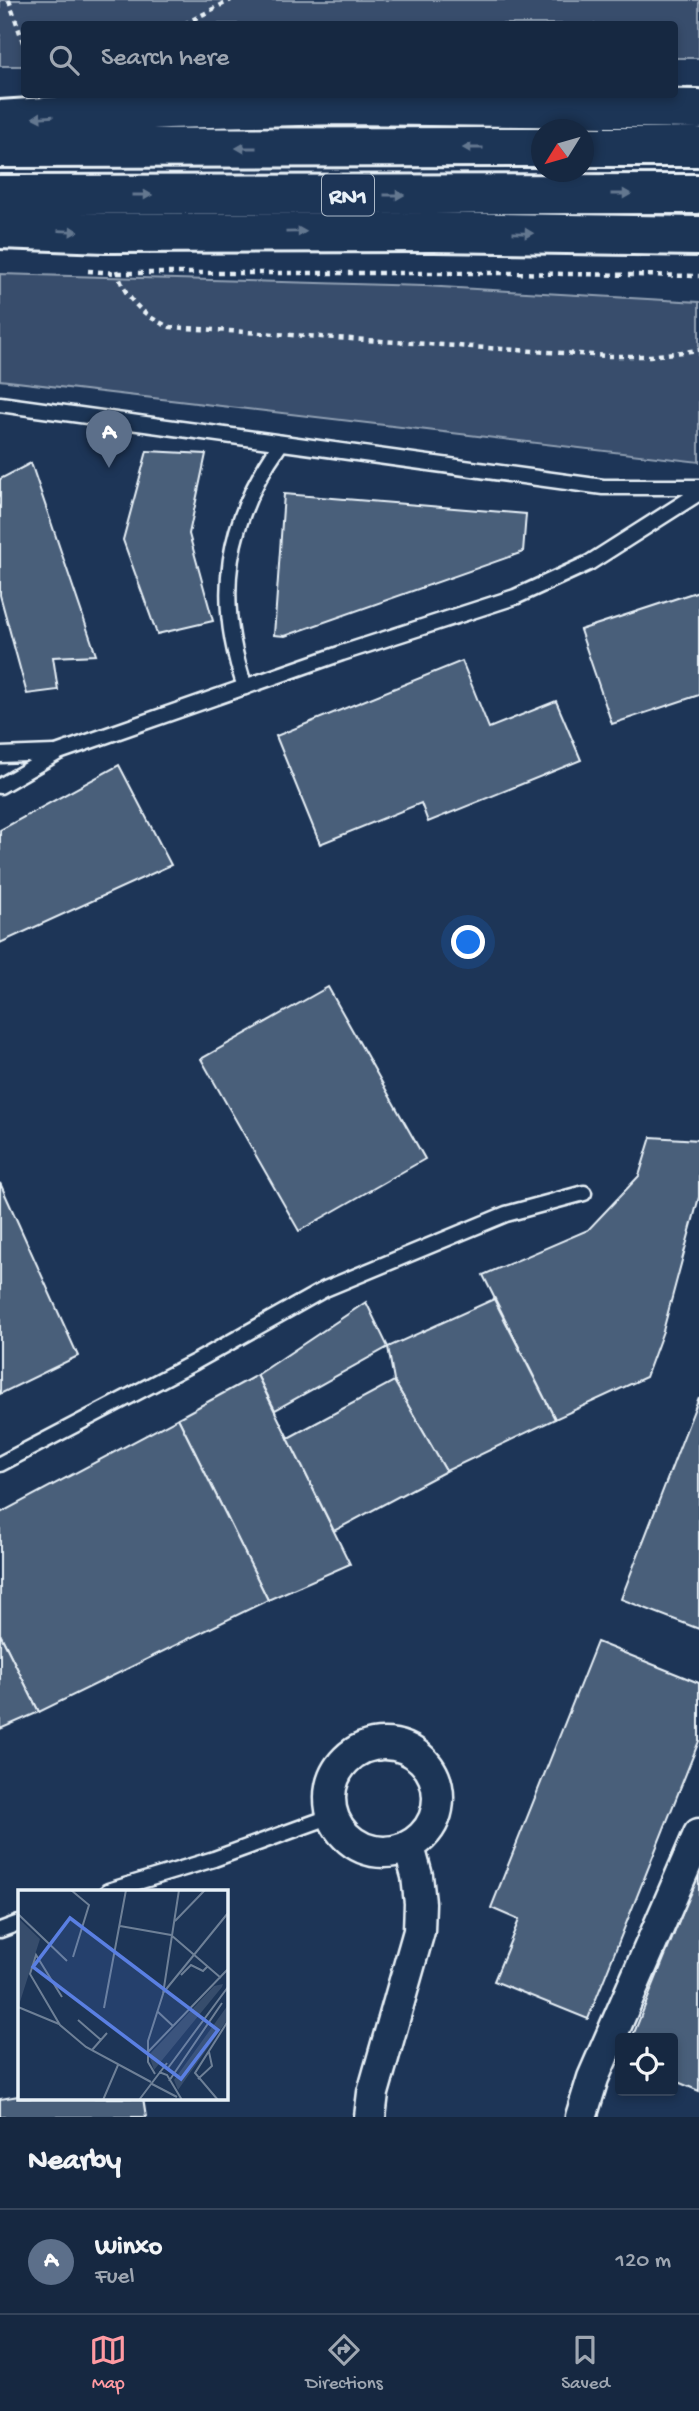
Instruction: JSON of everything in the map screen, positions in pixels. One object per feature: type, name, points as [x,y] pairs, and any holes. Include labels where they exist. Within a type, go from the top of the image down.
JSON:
[{"type":"main road","points":[[0,120],[167,109],[342,104],[699,108]]},
{"type":"main road","points":[[594,147],[697,147]]},
{"type":"main road","name":"RN1","points":[[0,148],[531,148]]},
{"type":"main road","name":"RN1","points":[[0,195],[696,194]]},
{"type":"main road","points":[[0,229],[106,233],[434,232],[699,236]]},
{"type":"street","points":[[389,1744],[404,1748],[428,1766],[435,1781],[438,1796],[431,1826],[409,1847],[394,1852],[364,1849],[350,1841],[332,1816],[331,1785],[346,1759],[359,1750],[389,1744]]},
{"type":"street","points":[[581,2117],[593,2078],[699,1834]]},
{"type":"street","points":[[370,2117],[373,2093],[419,1931],[417,1876],[409,1847]]},
{"type":"lane","points":[[0,404],[603,487],[699,487]]},
{"type":"lane","points":[[244,687],[229,632],[228,584],[232,546],[251,491],[264,466],[281,443]]},
{"type":"lane","points":[[0,786],[59,752],[515,597],[589,563],[699,494]]},
{"type":"lane","points":[[0,755],[59,752]]},
{"type":"lane","points":[[0,1464],[195,1362],[325,1289],[506,1214],[584,1193]]},
{"type":"lane","points":[[111,1890],[214,1858],[332,1816]]},
{"type":"lane","points":[[0,1930],[18,1923]]},
{"type":"path","points":[[9,0],[21,36]]},
{"type":"path","points":[[190,21],[231,0]]},
{"type":"path","points":[[106,233],[121,285],[135,304],[152,320],[170,327],[608,356],[650,356],[699,350]]},
{"type":"path","points":[[78,270],[117,273],[699,276]]},
{"type":"shaded area","points":[[0,0],[699,0],[699,58],[678,58],[678,21],[21,21],[21,66],[0,66]]},
{"type":"shaded area","points":[[0,274],[424,286],[699,302],[699,462],[0,380]]},
{"type":"building","points":[[147,451],[206,454],[189,534],[213,621],[157,634],[123,540]]},
{"type":"building","points":[[31,463],[96,655],[53,657],[58,690],[27,694],[0,595],[0,479]]},
{"type":"building","points":[[284,494],[526,514],[523,552],[285,636],[274,635]]},
{"type":"building","points":[[699,591],[699,695],[612,724],[580,630]]},
{"type":"building","points":[[462,661],[489,728],[556,701],[581,760],[428,822],[421,803],[320,844],[276,736]]},
{"type":"building","points":[[119,765],[171,865],[0,943],[0,830]]},
{"type":"building","points":[[328,987],[425,1159],[299,1231],[201,1059]]},
{"type":"building","points":[[651,1137],[699,1140],[699,1197],[663,1331],[646,1377],[555,1419],[483,1275],[588,1230],[639,1176]]},
{"type":"building","points":[[0,1183],[78,1356],[0,1394]]},
{"type":"building","points":[[494,1299],[555,1419],[446,1471],[394,1381],[388,1347]]},
{"type":"building","points":[[366,1302],[388,1347],[275,1410],[257,1375]]},
{"type":"building","points":[[257,1375],[350,1564],[268,1600],[178,1418]]},
{"type":"building","points":[[394,1381],[446,1471],[334,1531],[288,1438]]},
{"type":"building","points":[[699,1397],[699,1629],[621,1599]]},
{"type":"building","points":[[178,1418],[268,1600],[39,1712],[0,1634],[0,1513]]},
{"type":"building","points":[[0,1634],[39,1712],[0,1729]]},
{"type":"building","points":[[597,1642],[699,1683],[699,1741],[588,2019],[494,1981],[519,1920],[491,1908]]},
{"type":"building","points":[[699,1872],[699,2091],[678,2082],[678,2033],[634,2033]]},
{"type":"building","points":[[18,2096],[18,2100],[143,2100],[146,2117],[0,2117],[0,2099]]},
{"type":"place","name":"Winxo","points":[[109,468]]}]
